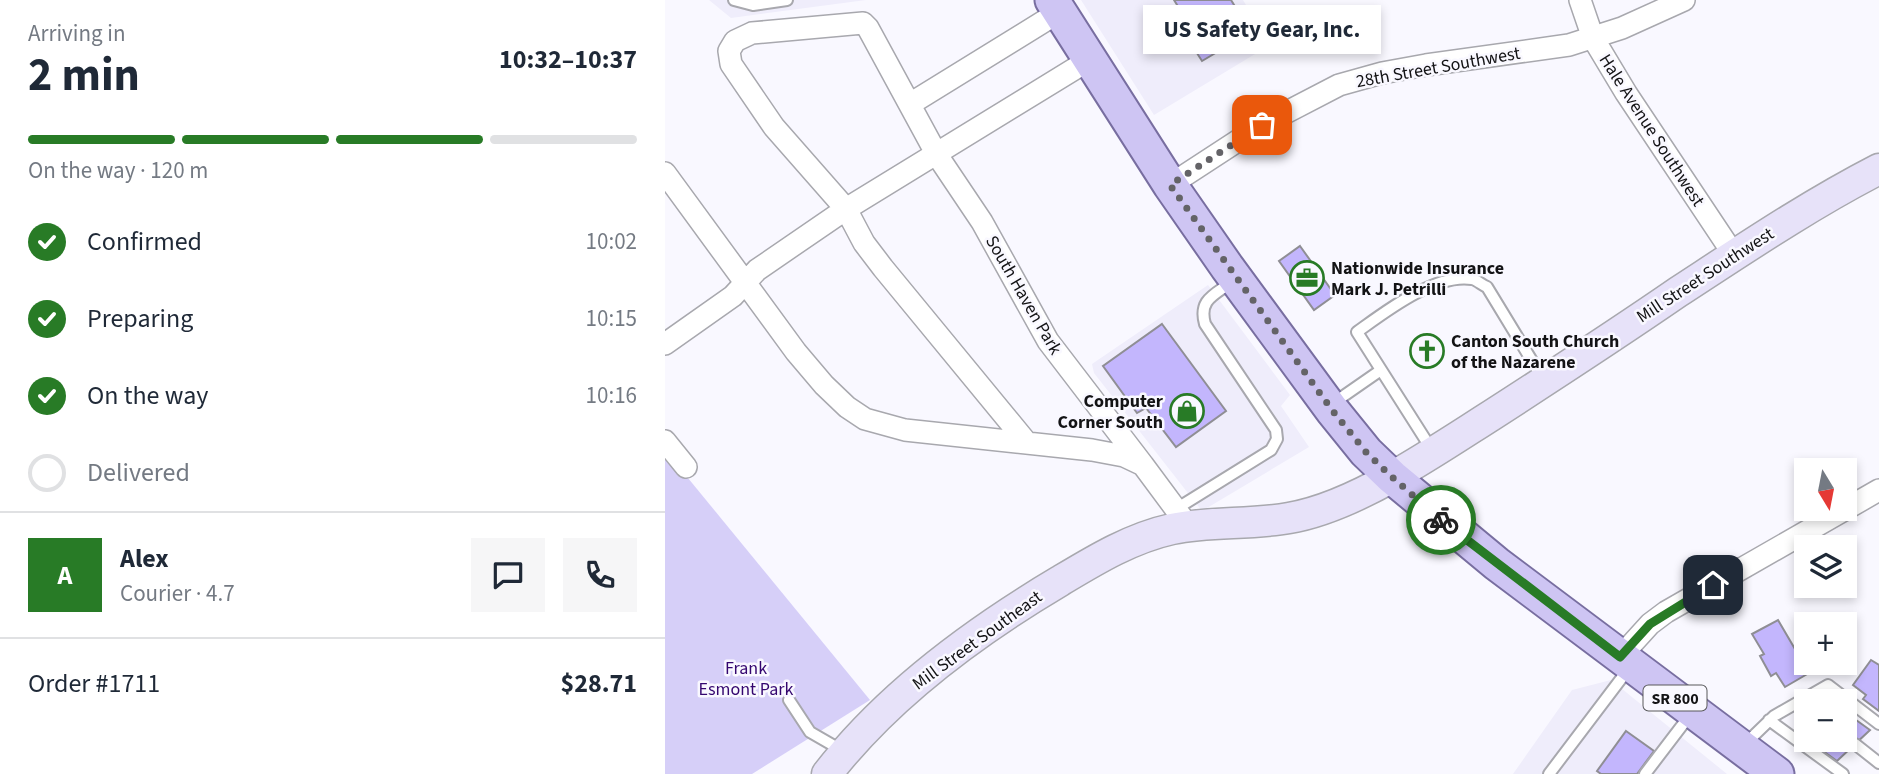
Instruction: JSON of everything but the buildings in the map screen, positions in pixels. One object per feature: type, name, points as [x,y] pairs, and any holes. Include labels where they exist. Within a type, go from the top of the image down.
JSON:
[{"type":"main road","name":"SR 800","points":[[1055,6],[1170,185],[1329,406],[1366,452],[1392,477],[1497,564],[1777,774]]},
{"type":"street","name":"Hale Avenue Southwest","points":[[1580,0],[1593,38],[1626,93],[1734,255]]},
{"type":"street","name":"28th Street Southwest","points":[[1170,185],[1262,125],[1339,85],[1382,73],[1569,45],[1622,28],[1684,0]]},
{"type":"street","points":[[910,104],[1055,6]]},
{"type":"street","name":"South Haven Park","points":[[1027,443],[883,268],[864,243],[846,209],[774,127],[731,64],[731,45],[740,38],[755,33],[863,23],[871,31],[937,155],[982,222],[1048,341],[1182,518]]},
{"type":"street","points":[[665,344],[733,296],[757,270],[846,209],[1089,60]]},
{"type":"street","name":"Mill Street Southwest","points":[[1392,477],[1544,381],[1804,210],[1879,169]]},
{"type":"street","points":[[665,173],[796,352],[847,407],[865,419],[885,426],[925,433],[1109,453],[1143,465]]},
{"type":"street","points":[[665,441],[686,467]]},
{"type":"street","name":"Mill Street Southeast","points":[[836,763],[878,717],[944,660],[1014,609],[1116,550],[1182,518],[1272,520],[1306,515],[1392,477]]},
{"type":"street","points":[[1626,661],[1650,624],[1666,612],[1879,489]]},
{"type":"lane","points":[[734,0],[753,5],[787,0]]},
{"type":"lane","points":[[1182,518],[1271,450],[1277,439],[1276,430],[1205,324],[1201,312],[1204,303],[1236,279]]},
{"type":"lane","points":[[1433,452],[1357,332],[1392,307],[1423,289],[1456,280],[1473,279],[1487,287],[1544,381]]},
{"type":"lane","points":[[1329,406],[1381,370]]},
{"type":"lane","points":[[1549,774],[1626,661]]},
{"type":"lane","points":[[789,699],[810,732],[836,763]]},
{"type":"lane","points":[[1857,707],[1879,724]]},
{"type":"lane","points":[[1741,748],[1769,720],[1794,709]]},
{"type":"lane","points":[[1645,774],[1692,711]]},
{"type":"lane","points":[[1769,720],[1843,774]]},
{"type":"lane","points":[[1857,746],[1879,763]]},
{"type":"shaded area","points":[[709,0],[866,0],[731,18]]},
{"type":"shaded area","points":[[1081,0],[1243,0],[1270,45],[1154,115]]},
{"type":"shaded area","points":[[1208,285],[1290,395],[1281,406],[1309,447],[1202,511],[1094,373],[1092,364]]},
{"type":"shaded area","points":[[1611,680],[1727,774],[1513,774],[1572,690]]},
{"type":"green space","name":"Frank Esmont Park","points":[[665,450],[870,700],[752,774],[665,774]]},
{"type":"way so far","points":[[1262,125],[1170,185],[1332,410],[1366,452],[1441,520]]},
{"type":"place","name":"US Safety Gear, Inc.","points":[[1262,125]]},
{"type":"place","name":"Nationwide Insurance Mark J. Petrilli","points":[[1307,278]]},
{"type":"place","name":"Canton South Church of the Nazarene","points":[[1427,351]]},
{"type":"place","name":"Computer Corner South","points":[[1187,411]]},
{"type":"route","points":[[1441,520],[1620,657],[1650,624],[1713,585]]}]
